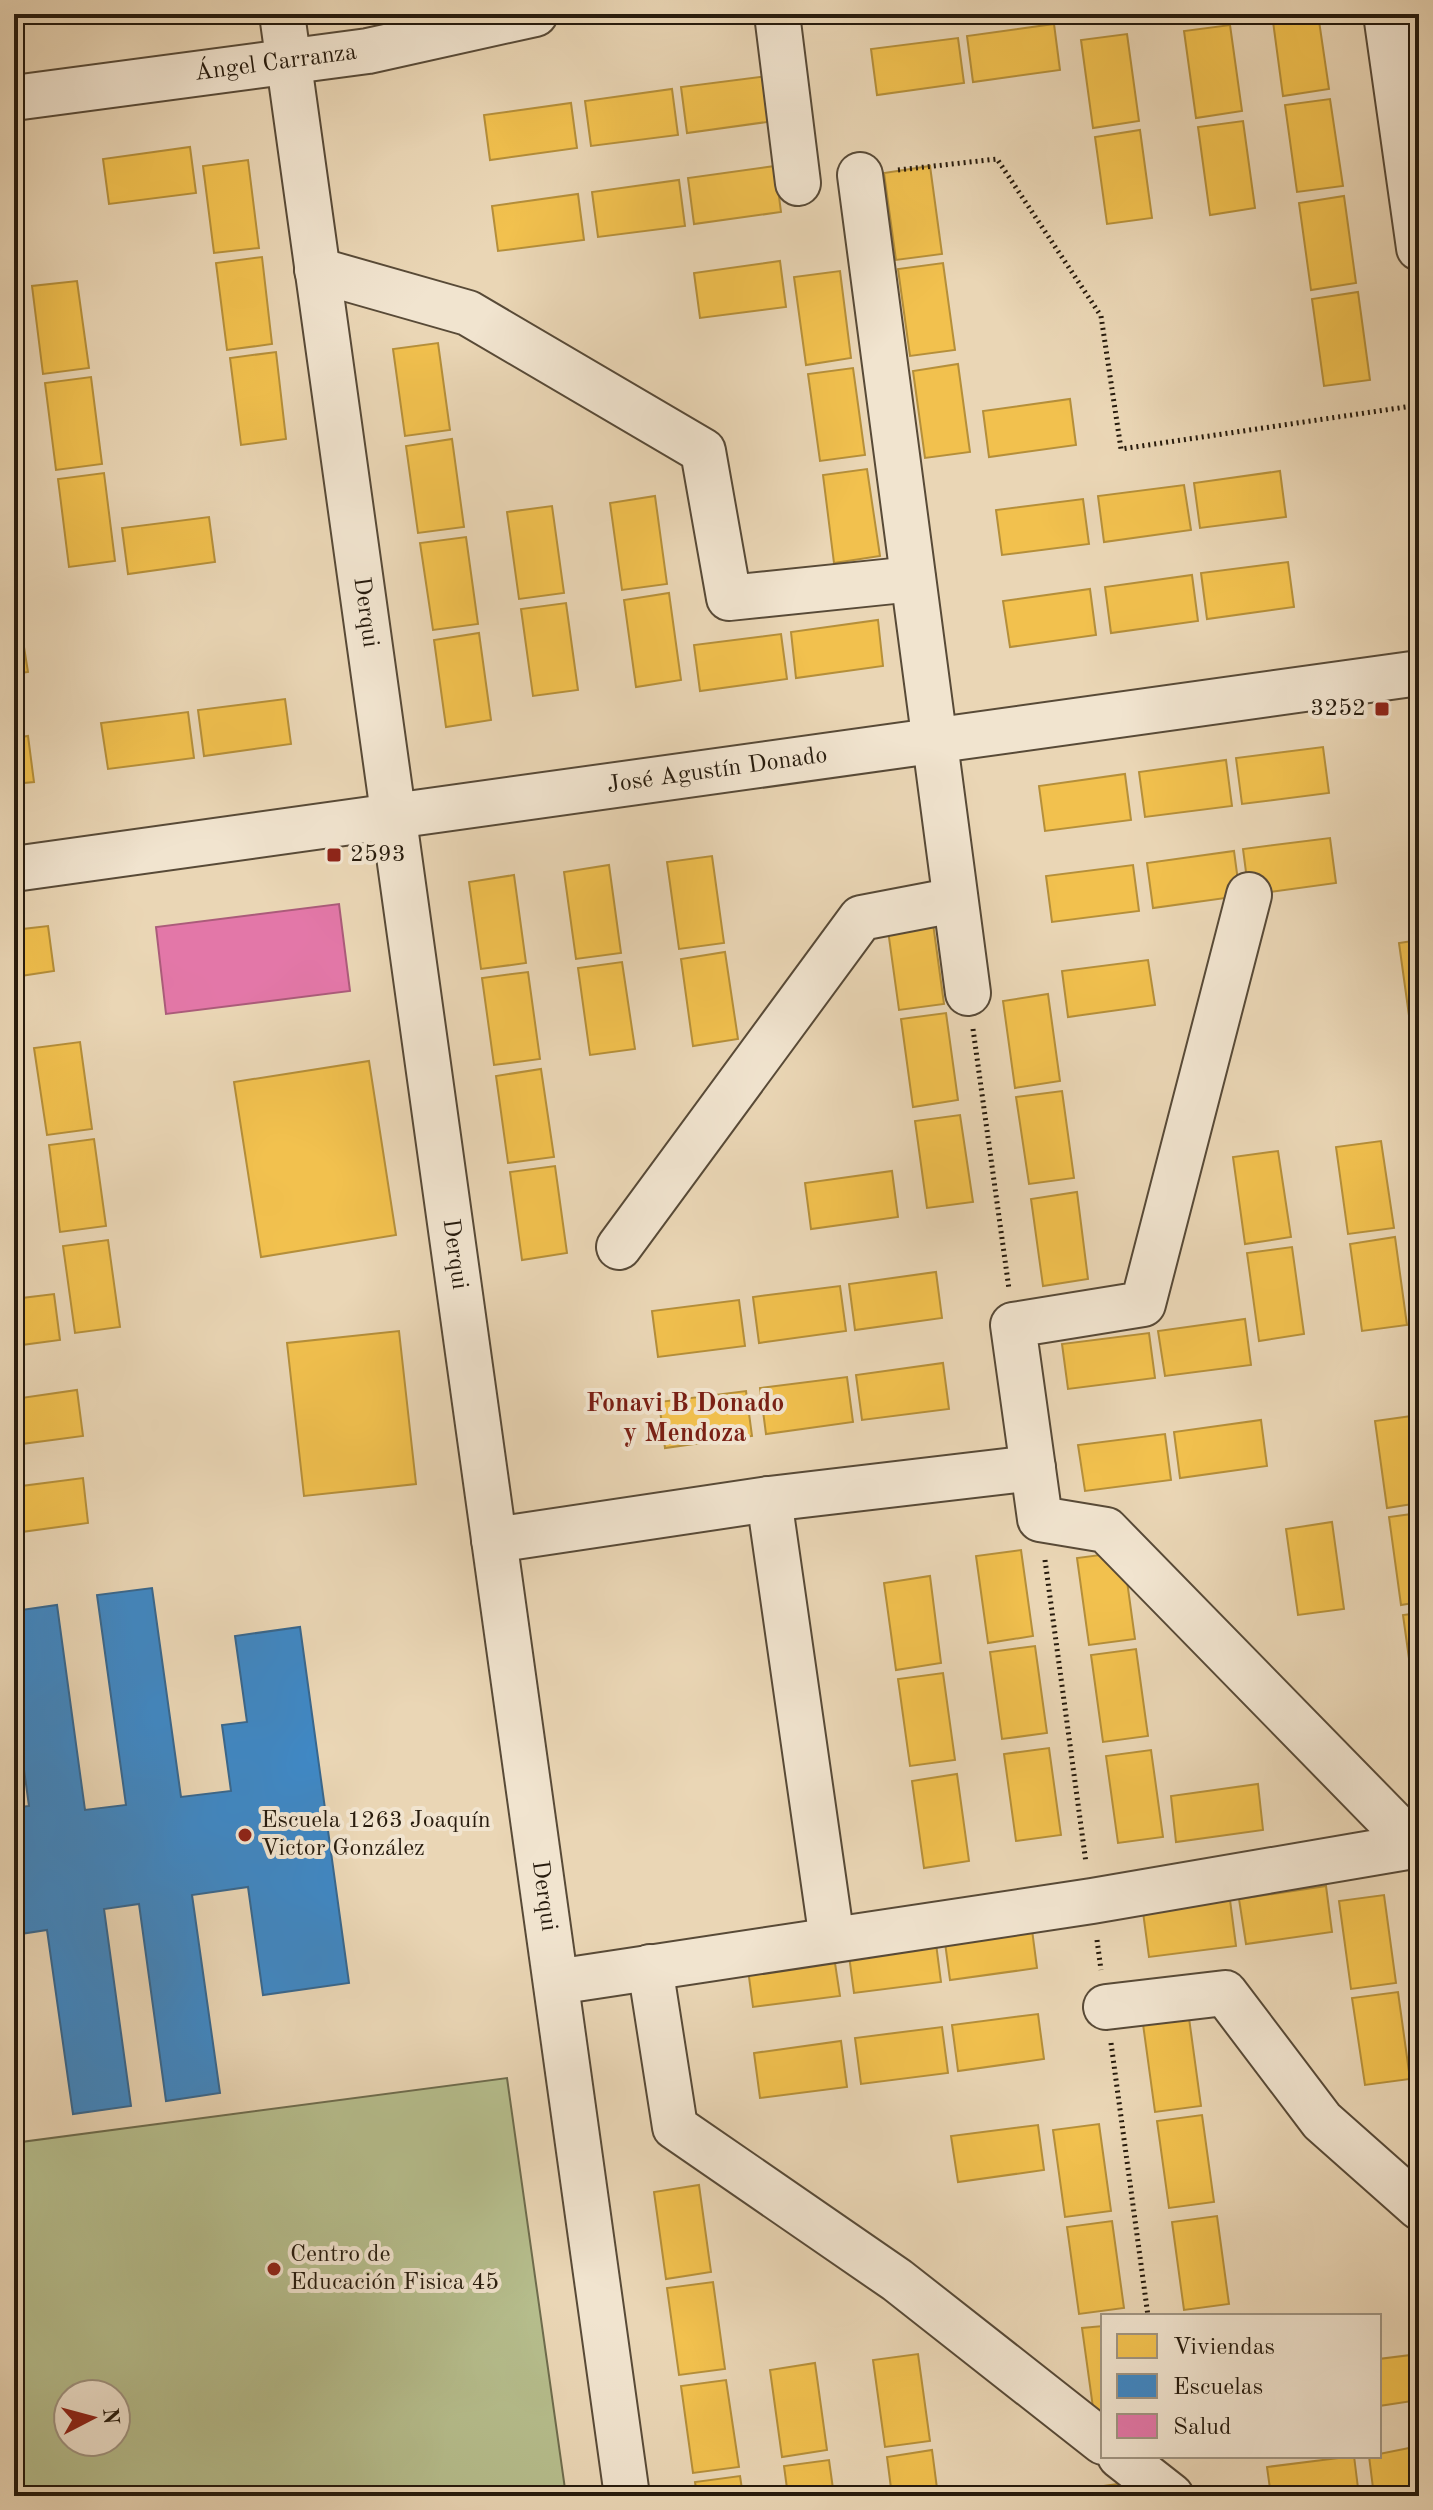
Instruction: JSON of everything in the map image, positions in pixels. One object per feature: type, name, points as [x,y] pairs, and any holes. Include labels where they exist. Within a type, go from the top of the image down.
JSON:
[{"type":"street","name":"Derqui","points":[[282,14],[627,2496]]},
{"type":"street","name":"Ángel Carranza","points":[[14,98],[368,51],[535,14]]},
{"type":"street","points":[[777,14],[798,183]]},
{"type":"street","points":[[1386,14],[1419,248]]},
{"type":"street","points":[[860,175],[968,993]]},
{"type":"street","points":[[317,270],[468,313],[703,451],[729,598],[913,579]]},
{"type":"street","name":"José Agustín Donado","points":[[14,869],[1419,673]]},
{"type":"street","points":[[1249,895],[1143,1304],[1013,1325],[1040,1519],[1106,1530],[1417,1846]]},
{"type":"street","points":[[619,1247],[861,918],[955,900]]},
{"type":"street","points":[[494,1540],[769,1499],[1033,1468]]},
{"type":"street","points":[[769,1499],[832,1940]]},
{"type":"street","points":[[556,1982],[1417,1846]]},
{"type":"street","points":[[650,1967],[675,2127],[897,2280],[1101,2440]]},
{"type":"street","points":[[1106,2007],[1225,1993],[1322,2121],[1419,2207]]},
{"type":"street","points":[[1123,2458],[1171,2496]]},
{"type":"path","points":[[860,175],[997,159],[1101,316],[1121,449],[1419,405]]},
{"type":"path","points":[[968,993],[1013,1325]]},
{"type":"green space","name":"Centro de Educación Fisica 45","points":[[507,2078],[566,2496],[14,2496],[14,2143]]},
{"type":"building: Viviendas","points":[[1272,14],[1318,14],[1329,89],[1283,96]]},
{"type":"building: Viviendas","points":[[1054,24],[1060,70],[973,82],[967,36]]},
{"type":"building: Viviendas","points":[[1230,25],[1242,111],[1196,118],[1184,31]]},
{"type":"building: Viviendas","points":[[1127,34],[1139,121],[1093,128],[1081,40]]},
{"type":"building: Viviendas","points":[[958,38],[964,83],[877,95],[871,49]]},
{"type":"building: Viviendas","points":[[768,76],[774,121],[687,133],[681,87]]},
{"type":"building: Viviendas","points":[[672,89],[678,135],[591,146],[585,101]]},
{"type":"building: Viviendas","points":[[1330,99],[1343,186],[1297,192],[1285,105]]},
{"type":"building: Viviendas","points":[[571,103],[577,148],[490,160],[484,115]]},
{"type":"building: Viviendas","points":[[1243,121],[1255,208],[1210,215],[1198,127]]},
{"type":"building: Viviendas","points":[[1140,130],[1152,218],[1107,224],[1095,137]]},
{"type":"building: Viviendas","points":[[190,147],[196,193],[109,204],[103,159]]},
{"type":"building: Viviendas","points":[[248,160],[259,248],[214,253],[203,166]]},
{"type":"building: Viviendas","points":[[775,166],[781,212],[694,224],[688,178]]},
{"type":"building: Viviendas","points":[[930,166],[942,254],[896,260],[884,173]]},
{"type":"building: Viviendas","points":[[679,180],[685,226],[598,237],[592,192]]},
{"type":"building: Viviendas","points":[[578,194],[584,240],[498,251],[492,206]]},
{"type":"building: Viviendas","points":[[1344,196],[1356,283],[1311,290],[1299,203]]},
{"type":"building: Viviendas","points":[[262,257],[272,344],[227,350],[216,263]]},
{"type":"building: Viviendas","points":[[780,261],[786,307],[700,318],[694,273]]},
{"type":"building: Viviendas","points":[[943,263],[955,350],[910,356],[898,269]]},
{"type":"building: Viviendas","points":[[840,271],[851,358],[806,365],[794,277]]},
{"type":"building: Viviendas","points":[[77,281],[89,368],[43,374],[32,286]]},
{"type":"building: Viviendas","points":[[1358,292],[1370,380],[1324,386],[1312,299]]},
{"type":"building: Viviendas","points":[[438,343],[450,430],[405,436],[393,349]]},
{"type":"building: Viviendas","points":[[276,352],[286,439],[241,445],[230,358]]},
{"type":"building: Viviendas","points":[[958,364],[970,452],[925,458],[913,371]]},
{"type":"building: Viviendas","points":[[853,368],[865,455],[820,461],[808,374]]},
{"type":"building: Viviendas","points":[[91,377],[102,464],[56,470],[45,383]]},
{"type":"building: Viviendas","points":[[1070,399],[1076,445],[989,457],[983,411]]},
{"type":"building: Viviendas","points":[[452,439],[464,527],[418,533],[406,446]]},
{"type":"building: Viviendas","points":[[867,469],[880,556],[834,563],[823,475]]},
{"type":"building: Viviendas","points":[[1280,471],[1286,517],[1200,528],[1194,483]]},
{"type":"building: Viviendas","points":[[104,473],[115,561],[69,567],[58,479]]},
{"type":"building: Viviendas","points":[[1184,485],[1191,530],[1104,542],[1098,496]]},
{"type":"building: Viviendas","points":[[655,496],[667,584],[622,590],[610,503]]},
{"type":"building: Viviendas","points":[[1083,499],[1089,544],[1002,555],[996,510]]},
{"type":"building: Viviendas","points":[[552,506],[564,593],[519,599],[507,512]]},
{"type":"building: Viviendas","points":[[209,517],[215,562],[128,574],[122,528]]},
{"type":"building: Viviendas","points":[[466,537],[478,624],[433,630],[420,543]]},
{"type":"building: Viviendas","points":[[1288,562],[1294,607],[1207,619],[1201,573]]},
{"type":"building: Viviendas","points":[[1192,575],[1198,621],[1111,633],[1105,587]]},
{"type":"building: Viviendas","points":[[14,585],[28,672],[14,674]]},
{"type":"building: Viviendas","points":[[1090,589],[1096,635],[1010,647],[1003,601]]},
{"type":"building: Viviendas","points":[[669,593],[681,680],[636,687],[624,600]]},
{"type":"building: Viviendas","points":[[566,603],[578,690],[533,696],[521,609]]},
{"type":"building: Viviendas","points":[[878,620],[883,666],[796,678],[791,632]]},
{"type":"building: Viviendas","points":[[479,633],[491,720],[446,727],[434,640]]},
{"type":"building: Viviendas","points":[[781,634],[787,679],[700,691],[694,645]]},
{"type":"building: Viviendas","points":[[285,699],[291,744],[204,756],[198,710]]},
{"type":"building: Viviendas","points":[[188,712],[194,758],[108,769],[101,723]]},
{"type":"building: Viviendas","points":[[28,736],[34,782],[14,784],[14,738]]},
{"type":"building: Viviendas","points":[[1323,747],[1329,793],[1242,804],[1236,758]]},
{"type":"building: Viviendas","points":[[1226,760],[1232,806],[1145,817],[1139,772]]},
{"type":"building: Viviendas","points":[[1125,774],[1131,820],[1045,831],[1039,786]]},
{"type":"building: Viviendas","points":[[1330,838],[1336,883],[1249,895],[1243,849]]},
{"type":"building: Viviendas","points":[[1234,851],[1240,896],[1153,908],[1147,863]]},
{"type":"building: Viviendas","points":[[712,856],[724,943],[679,949],[667,862]]},
{"type":"building: Viviendas","points":[[609,865],[621,953],[576,959],[564,872]]},
{"type":"building: Viviendas","points":[[1133,865],[1139,911],[1052,922],[1046,876]]},
{"type":"building: Viviendas","points":[[514,875],[526,963],[481,969],[469,882]]},
{"type":"building: Viviendas","points":[[932,916],[944,1004],[899,1010],[887,923]]},
{"type":"building: Viviendas","points":[[48,926],[54,971],[14,977],[14,930]]},
{"type":"building: Viviendas","points":[[1419,940],[1419,1029],[1411,1030],[1399,943]]},
{"type":"building: Viviendas","points":[[725,952],[738,1039],[693,1046],[681,959]]},
{"type":"building: Viviendas","points":[[1148,960],[1155,1005],[1068,1017],[1062,971]]},
{"type":"building: Viviendas","points":[[622,962],[635,1049],[590,1055],[578,968]]},
{"type":"building: Viviendas","points":[[528,972],[540,1059],[494,1065],[482,978]]},
{"type":"building: Viviendas","points":[[1048,994],[1060,1081],[1015,1088],[1003,1001]]},
{"type":"building: Viviendas","points":[[946,1013],[958,1100],[913,1107],[901,1019]]},
{"type":"building: Viviendas","points":[[1419,1038],[1419,1085],[1412,1039]]},
{"type":"building: Viviendas","points":[[80,1042],[92,1129],[47,1135],[34,1048]]},
{"type":"building: Viviendas","points":[[369,1061],[396,1235],[261,1257],[234,1082]]},
{"type":"building: Viviendas","points":[[541,1069],[554,1157],[508,1163],[496,1076]]},
{"type":"building: Viviendas","points":[[1062,1091],[1074,1178],[1029,1184],[1016,1097]]},
{"type":"building: Viviendas","points":[[960,1115],[973,1202],[927,1208],[915,1121]]},
{"type":"building: Viviendas","points":[[94,1139],[106,1226],[60,1232],[49,1145]]},
{"type":"building: Viviendas","points":[[1381,1141],[1394,1228],[1348,1234],[1336,1147]]},
{"type":"building: Viviendas","points":[[1278,1151],[1291,1237],[1245,1244],[1233,1157]]},
{"type":"building: Viviendas","points":[[555,1166],[567,1253],[522,1260],[510,1172]]},
{"type":"building: Viviendas","points":[[892,1171],[898,1217],[811,1229],[805,1183]]},
{"type":"building: Viviendas","points":[[1077,1192],[1088,1279],[1043,1286],[1031,1199]]},
{"type":"building: Viviendas","points":[[1395,1237],[1407,1325],[1362,1331],[1350,1244]]},
{"type":"building: Viviendas","points":[[108,1240],[120,1327],[75,1333],[63,1246]]},
{"type":"building: Viviendas","points":[[1292,1247],[1304,1334],[1259,1341],[1247,1253]]},
{"type":"building: Viviendas","points":[[936,1272],[942,1318],[855,1330],[849,1284]]},
{"type":"building: Viviendas","points":[[840,1286],[846,1331],[759,1343],[753,1297]]},
{"type":"building: Viviendas","points":[[54,1294],[60,1340],[14,1346],[14,1299]]},
{"type":"building: Viviendas","points":[[739,1300],[745,1346],[658,1357],[652,1311]]},
{"type":"building: Viviendas","points":[[1245,1319],[1251,1365],[1165,1376],[1158,1331]]},
{"type":"building: Viviendas","points":[[399,1331],[416,1484],[304,1496],[287,1343]]},
{"type":"building: Viviendas","points":[[1149,1333],[1155,1378],[1068,1389],[1062,1344]]},
{"type":"building: Viviendas","points":[[943,1363],[949,1409],[862,1420],[856,1375]]},
{"type":"building: Viviendas","points":[[847,1377],[853,1422],[766,1434],[760,1388]]},
{"type":"building: Viviendas","points":[[77,1390],[83,1436],[14,1445],[14,1399]]},
{"type":"building: Viviendas","points":[[746,1391],[752,1436],[665,1448],[659,1402]]},
{"type":"building: Viviendas","points":[[1419,1415],[1419,1503],[1387,1508],[1375,1421]]},
{"type":"building: Viviendas","points":[[1261,1420],[1267,1466],[1180,1478],[1174,1432]]},
{"type":"building: Viviendas","points":[[1165,1434],[1171,1480],[1085,1491],[1078,1445]]},
{"type":"building: Viviendas","points":[[83,1478],[88,1523],[14,1533],[14,1487]]},
{"type":"building: Viviendas","points":[[1419,1513],[1419,1602],[1401,1605],[1389,1517]]},
{"type":"building: Viviendas","points":[[1332,1522],[1344,1609],[1298,1615],[1286,1529]]},
{"type":"building: Viviendas","points":[[1021,1550],[1033,1636],[988,1643],[976,1556]]},
{"type":"building: Viviendas","points":[[1123,1552],[1135,1639],[1089,1645],[1077,1558]]},
{"type":"building: Viviendas","points":[[930,1576],[941,1663],[896,1670],[884,1583]]},
{"type":"building: Viviendas","points":[[1419,1613],[1419,1701],[1415,1702],[1403,1615]]},
{"type":"building: Viviendas","points":[[1035,1646],[1047,1733],[1002,1739],[990,1652]]},
{"type":"building: Viviendas","points":[[1136,1649],[1148,1736],[1103,1742],[1091,1655]]},
{"type":"building: Viviendas","points":[[943,1673],[955,1760],[910,1766],[898,1679]]},
{"type":"building: Viviendas","points":[[1049,1748],[1061,1835],[1016,1841],[1004,1754]]},
{"type":"building: Viviendas","points":[[1151,1750],[1163,1837],[1118,1843],[1106,1756]]},
{"type":"building: Viviendas","points":[[957,1774],[969,1861],[924,1868],[912,1781]]},
{"type":"building: Viviendas","points":[[1258,1784],[1263,1830],[1176,1842],[1171,1796]]},
{"type":"building: Viviendas","points":[[1326,1886],[1332,1932],[1246,1944],[1239,1899]]},
{"type":"building: Viviendas","points":[[1384,1895],[1396,1983],[1351,1989],[1339,1901]]},
{"type":"building: Viviendas","points":[[1230,1900],[1236,1946],[1149,1957],[1143,1912]]},
{"type":"building: Viviendas","points":[[1031,1922],[1037,1968],[950,1980],[944,1935]]},
{"type":"building: Viviendas","points":[[935,1936],[941,1982],[854,1993],[848,1948]]},
{"type":"building: Viviendas","points":[[833,1950],[840,1996],[753,2007],[747,1962]]},
{"type":"building: Viviendas","points":[[1398,1992],[1410,2079],[1365,2085],[1352,1998]]},
{"type":"building: Viviendas","points":[[1038,2014],[1044,2059],[958,2071],[952,2025]]},
{"type":"building: Viviendas","points":[[1189,2018],[1201,2106],[1155,2112],[1143,2024]]},
{"type":"building: Viviendas","points":[[942,2027],[948,2073],[861,2084],[855,2038]]},
{"type":"building: Viviendas","points":[[841,2041],[847,2087],[760,2098],[754,2053]]},
{"type":"building: Viviendas","points":[[1202,2115],[1214,2202],[1169,2208],[1157,2121]]},
{"type":"building: Viviendas","points":[[1099,2124],[1111,2211],[1065,2217],[1053,2130]]},
{"type":"building: Viviendas","points":[[1038,2125],[1044,2170],[958,2182],[951,2136]]},
{"type":"building: Viviendas","points":[[699,2185],[711,2272],[666,2279],[654,2192]]},
{"type":"building: Viviendas","points":[[1217,2216],[1229,2304],[1184,2310],[1172,2222]]},
{"type":"building: Viviendas","points":[[1112,2221],[1124,2308],[1079,2314],[1067,2227]]},
{"type":"building: Viviendas","points":[[713,2282],[725,2369],[679,2375],[667,2288]]},
{"type":"building: Viviendas","points":[[1101,2326],[1101,2414],[1094,2415],[1082,2328]]},
{"type":"building: Viviendas","points":[[918,2354],[930,2441],[885,2447],[873,2360]]},
{"type":"building: Viviendas","points":[[1419,2354],[1419,2400],[1381,2406],[1381,2359]]},
{"type":"building: Viviendas","points":[[815,2363],[827,2450],[782,2457],[770,2370]]},
{"type":"building: Viviendas","points":[[726,2380],[739,2467],[693,2473],[681,2386]]},
{"type":"building: Viviendas","points":[[1419,2446],[1419,2492],[1374,2496],[1369,2458],[1381,2458],[1381,2454]]},
{"type":"building: Viviendas","points":[[932,2450],[938,2496],[892,2496],[887,2457]]},
{"type":"building: Viviendas","points":[[1354,2458],[1359,2496],[1271,2496],[1267,2467]]},
{"type":"building: Viviendas","points":[[829,2460],[834,2496],[788,2496],[784,2466]]},
{"type":"building: Viviendas","points":[[740,2476],[743,2496],[697,2496],[695,2482]]},
{"type":"building: Viviendas","points":[[1140,2481],[1142,2496],[1054,2496],[1053,2493]]},
{"type":"building: Escuelas","points":[[152,1588],[181,1797],[231,1791],[222,1725],[247,1722],[235,1636],[300,1627],[349,1983],[263,1995],[248,1887],[192,1895],[220,2093],[166,2101],[139,1904],[104,1909],[131,2106],[73,2114],[47,1930],[14,1935],[14,1808],[29,1806],[14,1697],[14,1611],[57,1605],[85,1810],[126,1805],[97,1595]]},
{"type":"building: Salud","points":[[339,904],[350,991],[166,1014],[156,927]]},
{"type":"place","name":"3252","points":[[1382,709]]},
{"type":"place","name":"2593","points":[[334,855]]},
{"type":"place","name":"Escuela 1263 Joaquín Victor González","points":[[245,1835]]},
{"type":"place","name":"Centro de Educación Fisica 45","points":[[274,2269]]},
{"type":"district","name":"Fonavi B Donado y Mendoza","points":[[685,1419]]}]
